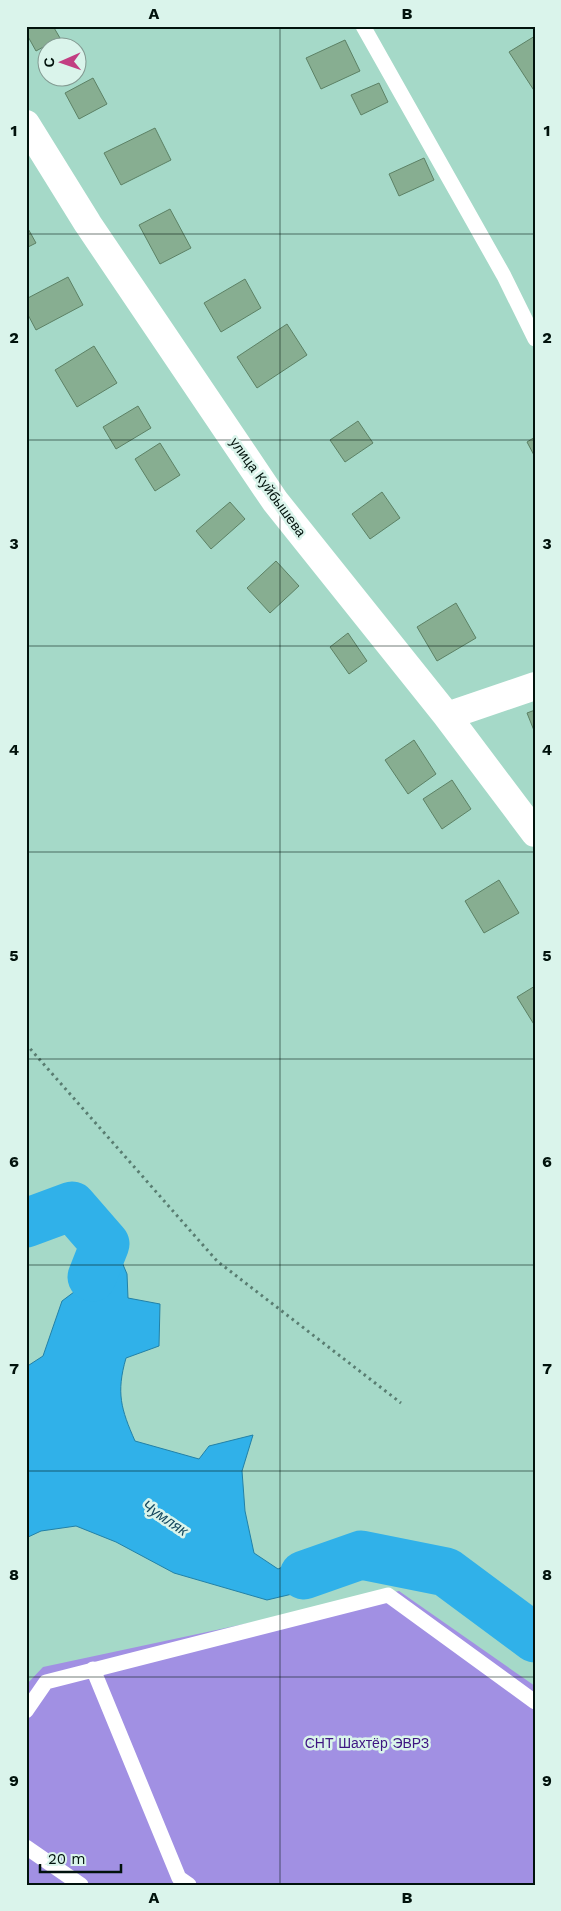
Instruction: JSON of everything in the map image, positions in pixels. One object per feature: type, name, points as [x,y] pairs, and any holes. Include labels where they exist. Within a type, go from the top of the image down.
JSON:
[{"type":"street","name":"улица Куйбышева","points":[[26,124],[88,224],[275,501],[446,716],[535,832]]},
{"type":"street","points":[[446,716],[535,686]]},
{"type":"lane","points":[[363,26],[504,276],[535,339]]},
{"type":"lane","points":[[26,1711],[46,1682],[388,1595],[535,1702]]},
{"type":"lane","points":[[93,1669],[179,1878],[189,1885]]},
{"type":"lane","points":[[26,1847],[81,1885]]},
{"type":"path","points":[[26,1044],[216,1261],[401,1403]]},
{"type":"green space","name":"СНТ Шахтёр ЭВРЗ","points":[[399,1591],[535,1686],[535,1885],[26,1885],[26,1685],[43,1667]]},
{"type":"water","points":[[89,1212],[108,1229],[127,1274],[128,1298],[160,1304],[159,1346],[126,1358],[123,1370],[121,1401],[135,1441],[199,1459],[209,1446],[253,1435],[242,1471],[245,1511],[254,1553],[278,1569],[313,1554],[334,1540],[372,1538],[364,1568],[347,1581],[267,1600],[174,1573],[116,1542],[76,1526],[41,1531],[26,1538],[26,1367],[43,1356],[62,1301],[74,1292],[94,1249],[75,1227]]},
{"type":"building","points":[[26,26],[53,26],[60,38],[38,38],[38,50],[36,51],[26,33]]},
{"type":"building","points":[[535,36],[535,92],[509,52]]},
{"type":"building","points":[[345,40],[360,71],[321,89],[306,58]]},
{"type":"building","points":[[93,78],[107,104],[79,119],[65,93],[74,88],[88,88],[88,81]]},
{"type":"building","points":[[379,83],[388,102],[361,115],[351,95]]},
{"type":"building","points":[[155,128],[171,160],[121,185],[104,153]]},
{"type":"building","points":[[424,158],[434,180],[399,196],[389,174]]},
{"type":"building","points":[[170,209],[191,248],[160,264],[139,225]]},
{"type":"building","points":[[26,225],[36,243],[26,248]]},
{"type":"building","points":[[68,277],[83,305],[36,330],[26,311],[26,299]]},
{"type":"building","points":[[245,279],[261,308],[221,332],[204,303]]},
{"type":"building","points":[[287,324],[307,355],[257,388],[237,357]]},
{"type":"building","points":[[94,346],[117,383],[77,407],[55,370]]},
{"type":"building","points":[[138,406],[151,428],[116,449],[103,427]]},
{"type":"building","points":[[358,421],[373,443],[345,462],[330,440]]},
{"type":"building","points":[[535,437],[535,457],[527,442]]},
{"type":"building","points":[[160,443],[180,475],[155,491],[135,459]]},
{"type":"building","points":[[382,492],[400,518],[370,539],[352,514]]},
{"type":"building","points":[[230,502],[245,519],[211,549],[196,531]]},
{"type":"building","points":[[276,561],[299,586],[270,613],[247,588]]},
{"type":"building","points":[[456,603],[476,638],[437,661],[417,627]]},
{"type":"building","points":[[348,633],[367,661],[349,674],[330,647]]},
{"type":"building","points":[[535,710],[535,733],[527,713]]},
{"type":"building","points":[[414,740],[436,774],[408,794],[385,760]]},
{"type":"building","points":[[452,780],[471,809],[442,829],[423,799]]},
{"type":"building","points":[[499,880],[519,913],[484,933],[465,901]]},
{"type":"building","points":[[535,986],[535,1026],[517,997]]},
{"type":"waterway","name":"Чумляк","points":[[26,1223],[72,1206],[105,1244],[92,1277]]},
{"type":"waterway","name":"Чумляк","points":[[304,1575],[361,1555],[446,1572],[535,1638]]}]
